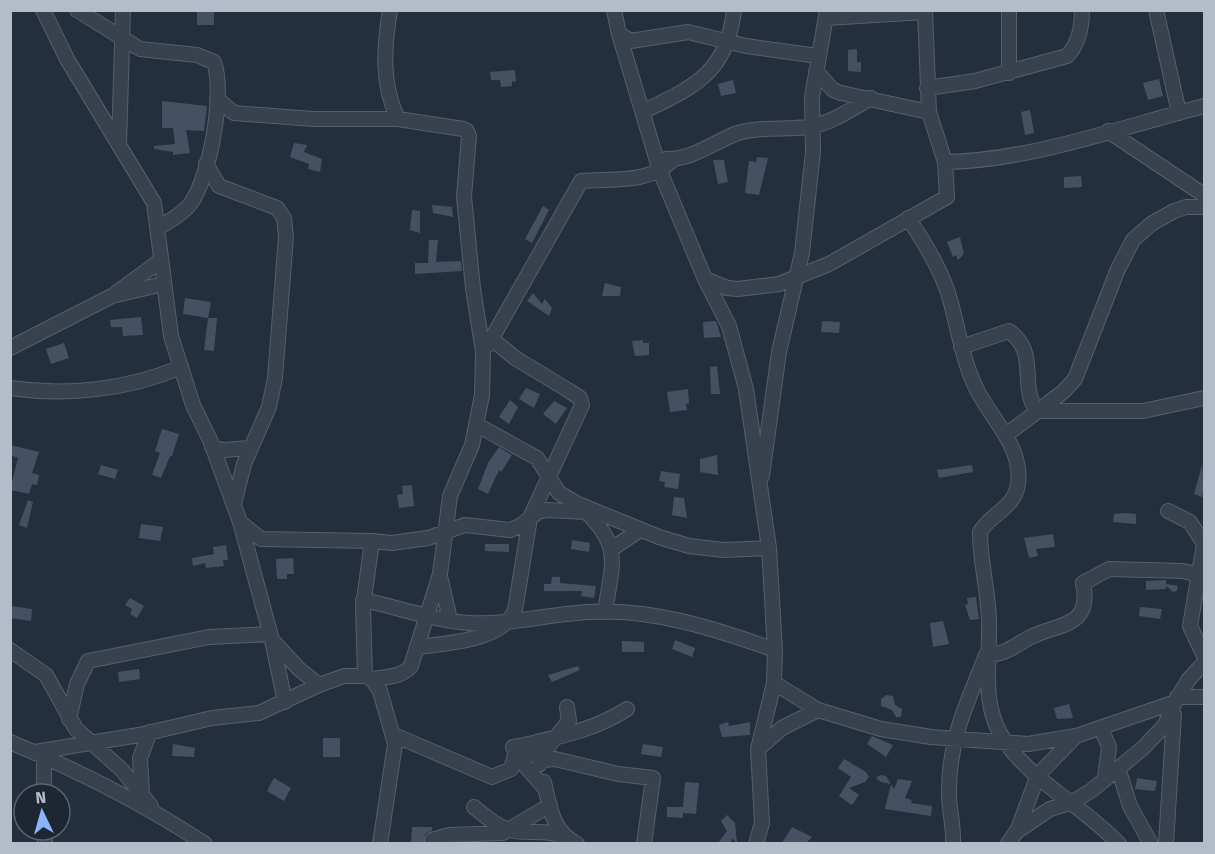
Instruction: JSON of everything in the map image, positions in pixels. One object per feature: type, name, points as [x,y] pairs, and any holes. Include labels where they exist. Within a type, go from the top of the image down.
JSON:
[{"type":"street","points":[[43,10],[68,59],[151,196],[158,228],[160,261],[171,336],[193,405],[212,447],[240,522],[271,637],[285,702]]},
{"type":"street","points":[[77,10],[140,49],[205,56],[214,62],[217,71],[215,129],[199,191],[188,208],[158,228]]},
{"type":"street","points":[[119,146],[123,10]]},
{"type":"street","points":[[390,10],[385,36],[384,63],[389,94],[398,119]]},
{"type":"street","points":[[615,10],[619,34],[644,111],[660,171],[705,279],[729,326],[742,365],[769,548],[776,650],[774,683],[758,749],[762,823],[756,843]]},
{"type":"street","points":[[644,111],[700,82],[726,42],[734,10]]},
{"type":"street","points":[[1009,10],[1009,73]]},
{"type":"street","points":[[927,88],[1009,73],[1067,56],[1074,50],[1080,34],[1082,10]]},
{"type":"street","points":[[1156,10],[1179,113]]},
{"type":"street","points":[[705,279],[727,288],[738,289],[778,284],[797,276],[829,264],[947,197],[945,162],[928,112],[925,11],[826,14],[816,70],[811,127],[813,152],[805,228],[797,276],[779,351],[760,490]]},
{"type":"street","points":[[619,34],[631,41],[688,32],[726,42],[818,56]]},
{"type":"street","points":[[122,61],[140,49]]},
{"type":"street","points":[[816,70],[833,90],[928,112]]},
{"type":"street","points":[[483,352],[581,181],[631,180],[660,171],[674,159],[742,132],[811,127],[842,115],[871,98]]},
{"type":"street","points":[[40,754],[131,737],[212,718],[259,713],[344,676],[369,677],[406,672],[418,647],[440,574],[450,496],[472,445],[483,395],[483,352],[473,288],[464,197],[467,131],[398,119],[314,119],[234,113],[217,99]]},
{"type":"street","points":[[945,162],[977,162],[1014,156],[1204,106]]},
{"type":"street","points":[[215,129],[234,113]]},
{"type":"street","points":[[1108,131],[1204,195]]},
{"type":"street","points":[[656,157],[674,159]]},
{"type":"street","points":[[206,164],[219,186]]},
{"type":"street","points":[[199,191],[219,186],[277,208],[285,226],[284,288],[275,378],[269,407],[250,448],[234,507]]},
{"type":"street","points":[[1006,435],[1063,392],[1075,379],[1118,269],[1133,240],[1151,224],[1174,211],[1186,207],[1204,207]]},
{"type":"street","points":[[908,218],[927,248],[951,301],[961,347],[978,393],[1006,435],[1018,463],[1018,485],[1011,502],[980,532],[989,623],[987,655],[992,714],[1006,744],[1038,775],[1098,822],[1119,843]]},
{"type":"street","points":[[10,348],[112,296],[160,261]]},
{"type":"street","points":[[112,296],[163,284]]},
{"type":"street","points":[[961,347],[1009,331],[1021,340],[1029,370],[1026,384],[1029,400],[1036,411]]},
{"type":"street","points":[[418,647],[485,634],[510,622],[515,610],[530,518],[582,402],[571,392],[515,358],[492,339]]},
{"type":"street","points":[[10,388],[49,392],[91,390],[136,382],[181,367]]},
{"type":"street","points":[[1036,411],[1143,411],[1204,398]]},
{"type":"street","points":[[477,425],[537,458],[559,493],[582,508],[598,523],[613,548],[605,612]]},
{"type":"street","points":[[212,447],[223,450],[250,448]]},
{"type":"street","points":[[240,522],[251,534],[261,539],[406,542],[465,525],[510,530],[548,510],[582,508],[640,530],[705,549],[769,548]]},
{"type":"street","points":[[1168,511],[1190,522],[1202,537],[1202,566],[1190,626],[1204,656]]},
{"type":"street","points":[[613,548],[640,530]]},
{"type":"street","points":[[372,541],[363,600],[369,677],[387,709],[394,735],[395,757],[380,843]]},
{"type":"street","points":[[987,655],[998,655],[1030,637],[1052,631],[1074,620],[1084,607],[1083,582],[1109,569],[1183,571],[1202,566]]},
{"type":"street","points":[[440,574],[450,620]]},
{"type":"street","points":[[363,600],[450,620],[510,622],[544,616],[605,612],[660,616],[776,650]]},
{"type":"street","points":[[69,719],[77,684],[88,661],[209,637],[271,637],[299,669],[319,685]]},
{"type":"street","points":[[10,650],[28,660],[52,681],[69,719],[92,744],[122,770],[153,809]]},
{"type":"street","points":[[953,843],[949,792],[954,738],[963,708],[987,655]]},
{"type":"street","points":[[1012,838],[1050,809],[1073,802],[1118,768],[1165,725],[1176,699],[1204,663]]},
{"type":"street","points":[[774,683],[818,710],[897,733],[1006,744],[1028,744],[1076,736],[1176,699],[1204,697]]},
{"type":"street","points":[[1166,843],[1176,699]]},
{"type":"street","points":[[565,840],[557,827],[540,768],[542,754],[569,721],[567,707]]},
{"type":"street","points":[[518,751],[587,729],[627,709]]},
{"type":"street","points":[[758,749],[782,728],[818,710]]},
{"type":"street","points":[[1101,728],[1109,747],[1105,778]]},
{"type":"street","points":[[140,758],[150,732]]},
{"type":"street","points":[[394,735],[492,777],[511,770],[518,751]]},
{"type":"street","points":[[1012,838],[1038,775],[1076,736]]},
{"type":"street","points":[[131,737],[140,758],[142,793]]},
{"type":"street","points":[[10,742],[40,754],[153,809],[205,843]]},
{"type":"street","points":[[518,751],[542,760],[555,759],[609,772],[653,778],[644,843]]},
{"type":"street","points":[[518,751],[546,790]]},
{"type":"street","points":[[40,754],[43,782]]},
{"type":"street","points":[[1118,768],[1130,806],[1151,843]]},
{"type":"street","points":[[432,840],[449,835],[503,833],[550,805]]},
{"type":"street","points":[[474,807],[490,821],[507,829],[577,843]]},
{"type":"building","points":[[197,10],[214,10],[214,25],[197,25]]},
{"type":"building","points":[[857,49],[857,62],[861,62],[861,72],[848,71],[848,50]]},
{"type":"building","points":[[515,70],[516,82],[512,81],[512,86],[501,87],[500,80],[491,80],[490,72]]},
{"type":"building","points":[[1159,79],[1163,96],[1148,100],[1143,83]]},
{"type":"building","points":[[733,80],[736,93],[721,96],[718,84]]},
{"type":"building","points":[[162,101],[207,106],[204,131],[186,130],[190,153],[173,155],[173,152],[154,149],[154,146],[175,144],[173,128],[162,128]]},
{"type":"building","points":[[1030,110],[1034,133],[1025,135],[1021,112]]},
{"type":"building","points":[[294,143],[307,145],[304,152],[322,159],[320,172],[308,169],[309,164],[290,157]]},
{"type":"building","points":[[757,157],[768,158],[759,195],[745,193],[749,161],[756,162]]},
{"type":"building","points":[[713,160],[724,160],[728,182],[718,184]]},
{"type":"building","points":[[1081,176],[1082,187],[1064,188],[1064,177]]},
{"type":"building","points":[[432,205],[452,207],[453,217],[433,213]]},
{"type":"building","points":[[543,206],[549,210],[532,243],[525,239]]},
{"type":"building","points":[[412,210],[420,211],[420,233],[410,230]]},
{"type":"building","points":[[960,237],[964,254],[958,260],[956,255],[953,257],[947,242]]},
{"type":"building","points":[[429,240],[438,240],[436,262],[461,261],[462,271],[415,274],[415,263],[428,263]]},
{"type":"building","points":[[605,283],[621,287],[620,296],[602,296]]},
{"type":"building","points":[[533,293],[542,304],[545,299],[552,308],[549,316],[527,301]]},
{"type":"building","points":[[185,298],[211,302],[208,318],[183,314]]},
{"type":"building","points":[[141,317],[143,335],[123,336],[122,327],[111,327],[110,320]]},
{"type":"building","points":[[208,318],[217,318],[214,351],[204,350]]},
{"type":"building","points":[[716,321],[721,337],[704,338],[703,322]]},
{"type":"building","points":[[822,321],[840,322],[839,333],[821,332]]},
{"type":"building","points":[[643,340],[643,343],[649,343],[649,355],[635,356],[632,341]]},
{"type":"building","points":[[64,343],[69,358],[51,364],[46,349]]},
{"type":"building","points":[[717,366],[720,394],[711,394],[710,367]]},
{"type":"building","points":[[526,388],[540,394],[534,408],[519,399]]},
{"type":"building","points":[[688,389],[687,410],[670,412],[667,392]]},
{"type":"building","points":[[510,400],[518,407],[509,424],[499,417]]},
{"type":"building","points":[[554,401],[567,408],[556,424],[543,414]]},
{"type":"building","points":[[162,429],[179,434],[172,456],[161,478],[152,475],[160,453],[155,451]]},
{"type":"building","points":[[10,445],[39,452],[32,473],[39,475],[37,485],[32,484],[29,494],[10,490],[18,458],[10,455]]},
{"type":"building","points":[[499,447],[512,455],[501,472],[499,470],[488,494],[478,489],[488,463]]},
{"type":"building","points":[[717,455],[718,475],[700,472],[700,459]]},
{"type":"building","points":[[101,465],[118,470],[115,479],[98,474]]},
{"type":"building","points":[[972,465],[973,472],[939,478],[937,470]]},
{"type":"building","points":[[1202,465],[1204,488],[1202,497],[1194,494]]},
{"type":"building","points":[[661,471],[680,474],[678,489],[664,487],[665,482],[659,481]]},
{"type":"building","points":[[412,485],[414,506],[399,508],[397,495],[403,494],[402,486]]},
{"type":"building","points":[[674,497],[684,498],[687,518],[672,515]]},
{"type":"building","points":[[28,500],[33,502],[27,528],[19,525]]},
{"type":"building","points":[[1114,514],[1136,514],[1136,524],[1113,522]]},
{"type":"building","points":[[141,524],[163,527],[160,541],[139,538]]},
{"type":"building","points":[[1053,534],[1055,547],[1036,549],[1038,556],[1029,558],[1024,538]]},
{"type":"building","points":[[572,540],[590,543],[589,552],[571,549]]},
{"type":"building","points":[[485,544],[509,544],[509,552],[485,551]]},
{"type":"building","points":[[226,545],[228,560],[223,560],[224,566],[206,568],[205,563],[193,566],[192,558],[214,554],[213,547]]},
{"type":"building","points":[[293,558],[294,574],[287,574],[287,579],[277,579],[276,559]]},
{"type":"building","points":[[552,577],[560,577],[560,583],[596,586],[594,598],[581,596],[582,591],[544,591],[544,584],[551,584]]},
{"type":"building","points":[[1166,580],[1166,584],[1178,586],[1177,591],[1173,592],[1166,586],[1166,589],[1146,590],[1146,581]]},
{"type":"building","points":[[976,597],[979,619],[970,620],[965,605],[968,604],[967,598]]},
{"type":"building","points":[[130,598],[144,606],[137,618],[130,614],[132,609],[125,605]]},
{"type":"building","points":[[10,606],[32,609],[31,621],[10,618]]},
{"type":"building","points":[[1140,607],[1162,609],[1160,619],[1139,616]]},
{"type":"building","points":[[943,621],[949,644],[933,647],[930,623]]},
{"type":"building","points":[[675,640],[695,648],[692,657],[672,649]]},
{"type":"building","points":[[622,641],[644,642],[644,652],[622,652]]},
{"type":"building","points":[[578,666],[580,670],[552,682],[548,675]]},
{"type":"building","points":[[139,669],[140,679],[119,682],[118,672]]},
{"type":"building","points":[[886,695],[893,696],[895,705],[902,709],[901,717],[896,717],[892,710],[881,706],[881,699]]},
{"type":"building","points":[[1069,704],[1073,718],[1057,719],[1054,708]]},
{"type":"building","points":[[728,722],[729,726],[750,722],[750,735],[722,737],[719,725]]},
{"type":"building","points":[[872,736],[893,745],[886,757],[867,744]]},
{"type":"building","points":[[323,738],[340,738],[340,757],[323,757]]},
{"type":"building","points":[[173,744],[195,748],[194,757],[172,756]]},
{"type":"building","points":[[643,744],[663,747],[661,757],[641,754]]},
{"type":"building","points":[[844,759],[866,772],[869,777],[865,782],[849,788],[859,795],[852,805],[839,796],[851,777],[838,768]]},
{"type":"building","points":[[880,775],[886,776],[891,784],[881,782],[876,778]]},
{"type":"building","points":[[274,778],[291,788],[284,801],[267,791]]},
{"type":"building","points":[[1137,778],[1157,781],[1155,791],[1135,789]]},
{"type":"building","points":[[898,779],[912,781],[905,798],[912,800],[911,803],[932,806],[931,816],[885,809],[891,784],[894,789]]},
{"type":"building","points":[[685,782],[699,783],[696,814],[683,813],[683,818],[667,817],[667,807],[683,807]]},
{"type":"building","points":[[727,815],[735,823],[737,843],[732,838],[731,843],[718,843],[727,831],[721,821]]},
{"type":"building","points":[[412,827],[432,827],[432,831],[425,834],[424,843],[411,843]]},
{"type":"building","points":[[792,827],[812,837],[806,843],[782,843]]}]
